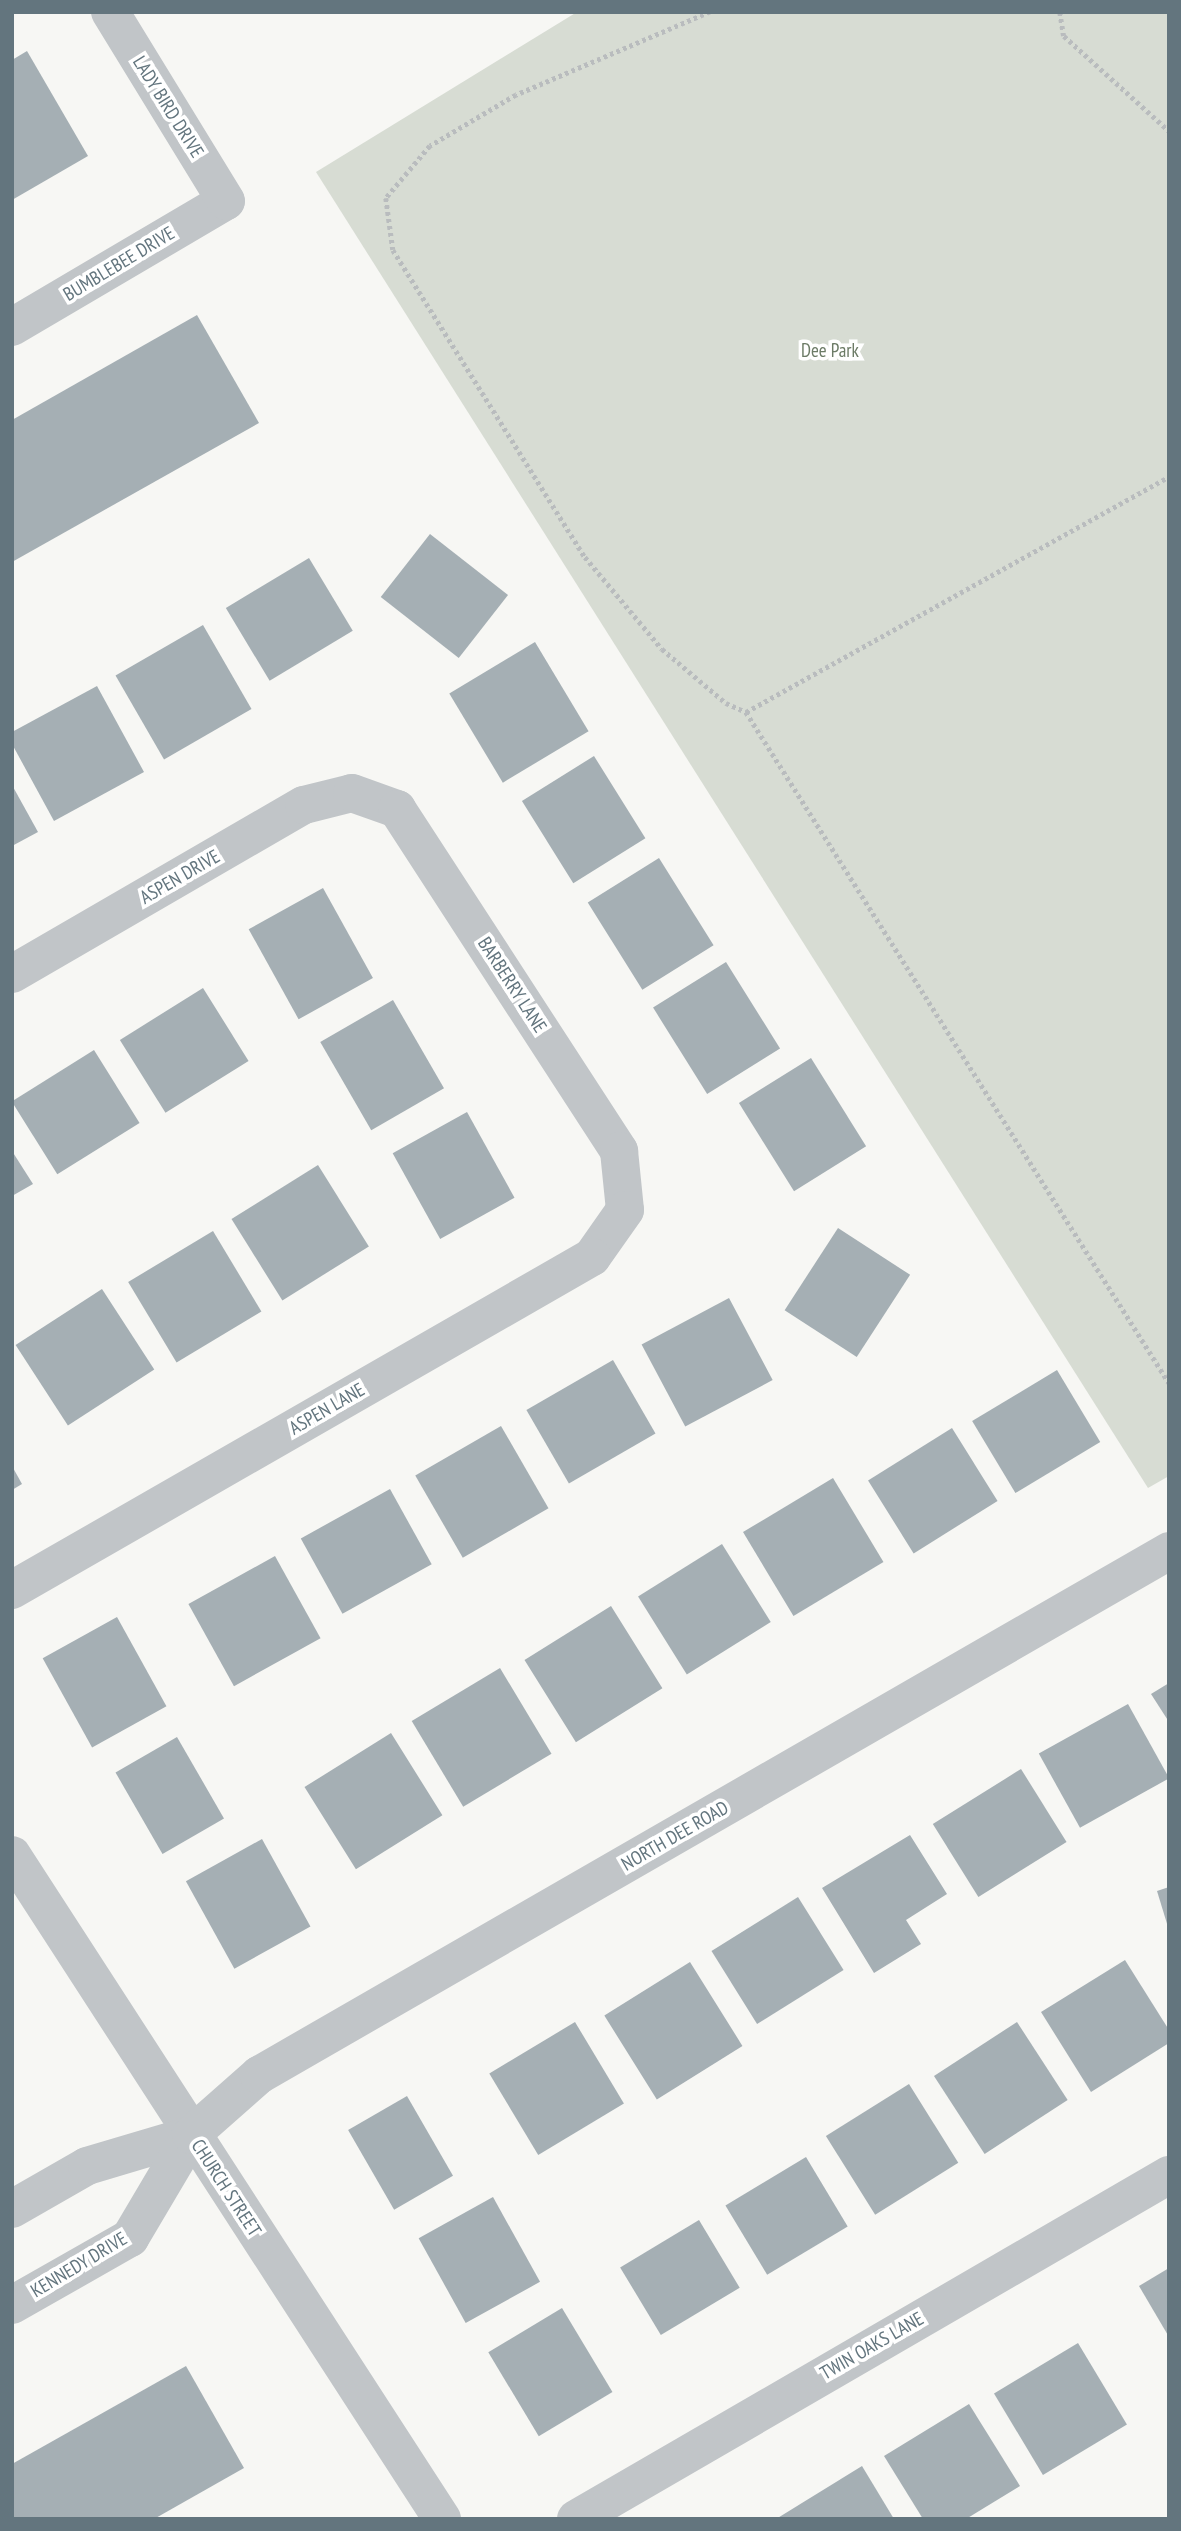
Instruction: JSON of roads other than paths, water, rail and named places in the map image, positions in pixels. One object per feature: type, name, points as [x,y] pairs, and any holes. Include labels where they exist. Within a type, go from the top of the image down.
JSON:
[{"type":"street","name":"LADY BIRD DRIVE","points":[[110,12],[226,201]]},
{"type":"street","name":"BUMBLEBEE DRIVE","points":[[12,327],[226,201]]},
{"type":"street","name":"ASPEN DRIVE","points":[[12,974],[304,805],[352,793]]},
{"type":"street","name":"BARBERRY LANE","points":[[352,793],[397,809],[619,1151],[625,1210]]},
{"type":"street","name":"ASPEN LANE","points":[[12,1590],[592,1257],[625,1210]]},
{"type":"street","name":"NORTH DEE ROAD","points":[[191,2135],[259,2076],[1169,1551]]},
{"type":"street","name":"CHURCH STREET","points":[[12,1855],[442,2519]]},
{"type":"street","points":[[12,2209],[87,2166],[191,2135]]},
{"type":"street","name":"KENNEDY DRIVE","points":[[12,2305],[130,2238],[191,2135]]},
{"type":"street","name":"TWIN OAKS LANE","points":[[576,2519],[1169,2175]]},
{"type":"park label","name":"Dee Park","points":[[830,351]]}]
